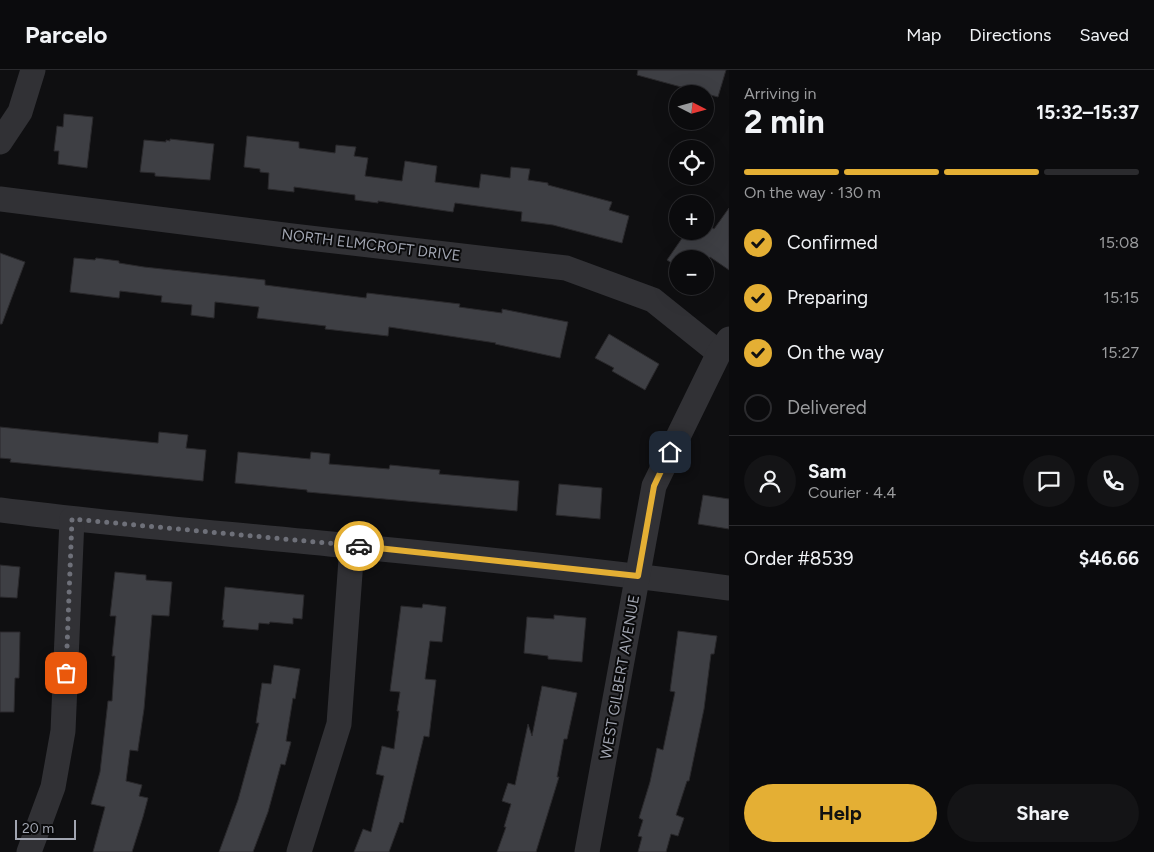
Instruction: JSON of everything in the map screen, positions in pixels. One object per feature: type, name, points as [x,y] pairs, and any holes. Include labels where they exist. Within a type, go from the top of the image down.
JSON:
[{"type":"street","points":[[0,142],[20,112],[33,70]]},
{"type":"street","name":"NORTH ELMCROFT DRIVE","points":[[0,199],[566,268],[653,300],[724,346]]},
{"type":"street","name":"WEST GILBERT AVENUE","points":[[587,852],[654,486],[724,346]]},
{"type":"street","points":[[0,510],[72,519],[638,576],[729,588]]},
{"type":"street","points":[[29,852],[53,787],[63,731],[72,519]]},
{"type":"street","points":[[299,852],[338,724],[352,546]]},
{"type":"building","points":[[638,70],[726,70],[718,97],[714,96],[714,85],[674,85],[637,75]]},
{"type":"building","points":[[64,114],[93,117],[87,168],[58,164],[59,151],[54,151],[57,126],[63,127]]},
{"type":"building","points":[[247,136],[299,142],[299,148],[335,153],[336,145],[356,147],[354,156],[368,158],[365,176],[402,181],[405,161],[437,166],[435,182],[479,188],[481,174],[510,178],[511,167],[530,169],[528,180],[548,183],[548,185],[612,202],[609,210],[629,216],[622,243],[553,225],[521,221],[522,212],[455,203],[453,212],[378,201],[378,203],[355,200],[355,195],[294,187],[294,192],[268,189],[269,173],[260,172],[260,169],[244,167]]},
{"type":"building","points":[[170,139],[214,144],[210,180],[155,176],[155,173],[140,172],[144,140],[166,142],[166,140],[170,141]]},
{"type":"building","points":[[729,208],[729,270],[714,260],[714,250],[674,250],[681,240],[714,240],[714,229]]},
{"type":"building","points":[[0,253],[25,262],[2,324],[0,324]]},
{"type":"building","points":[[74,258],[95,260],[96,258],[144,267],[265,280],[265,285],[366,298],[367,293],[460,304],[459,307],[502,313],[502,309],[568,322],[560,358],[496,343],[389,327],[388,336],[325,329],[326,326],[257,318],[259,307],[215,302],[214,318],[191,315],[192,305],[161,302],[162,296],[120,291],[119,298],[70,292]]},
{"type":"building","points":[[609,334],[659,364],[645,390],[612,371],[614,368],[595,358]]},
{"type":"building","points":[[0,427],[158,443],[159,432],[188,435],[186,448],[206,450],[203,481],[10,462],[11,459],[0,458]]},
{"type":"building","points":[[238,452],[310,459],[311,452],[330,454],[329,464],[389,469],[390,465],[440,470],[439,474],[519,481],[517,511],[307,492],[307,490],[235,483]]},
{"type":"building","points":[[559,484],[602,488],[600,519],[556,515]]},
{"type":"building","points":[[703,495],[729,499],[729,529],[698,524]]},
{"type":"building","points":[[0,565],[20,567],[17,598],[0,597]]},
{"type":"building","points":[[115,572],[146,575],[146,580],[172,582],[169,616],[152,615],[144,709],[138,751],[130,750],[126,781],[142,785],[139,796],[148,798],[143,817],[132,852],[93,852],[105,807],[91,804],[100,772],[108,701],[112,701],[115,656],[112,656],[116,616],[110,616]]},
{"type":"building","points":[[225,587],[304,595],[302,619],[293,618],[293,624],[259,623],[258,630],[223,627]]},
{"type":"building","points":[[423,604],[446,607],[442,642],[430,641],[425,679],[436,680],[429,737],[424,736],[403,823],[400,822],[389,852],[354,852],[363,829],[371,832],[384,776],[376,774],[382,746],[394,749],[400,692],[390,691],[401,606],[422,608]]},
{"type":"building","points":[[554,615],[586,618],[582,662],[548,659],[548,656],[524,653],[527,617],[554,619]]},
{"type":"building","points":[[678,631],[717,636],[714,654],[711,654],[704,709],[689,781],[687,781],[676,815],[684,818],[678,836],[671,834],[666,852],[638,852],[642,837],[638,836],[643,820],[639,818],[650,782],[657,748],[663,750],[675,692],[670,691]]},
{"type":"building","points":[[0,632],[20,632],[19,678],[15,678],[14,712],[0,712]]},
{"type":"building","points":[[274,665],[300,669],[286,741],[291,742],[285,765],[281,764],[268,812],[253,852],[219,852],[238,800],[259,723],[256,723],[262,683],[271,684]]},
{"type":"building","points":[[542,686],[577,693],[567,739],[564,739],[557,777],[559,777],[536,852],[497,852],[506,827],[504,827],[511,804],[502,801],[508,783],[515,785],[528,724],[532,736]]},
{"type":"way so far","points":[[66,673],[72,519],[359,546]]},
{"type":"route","points":[[359,546],[638,576],[654,486],[670,452]]}]
